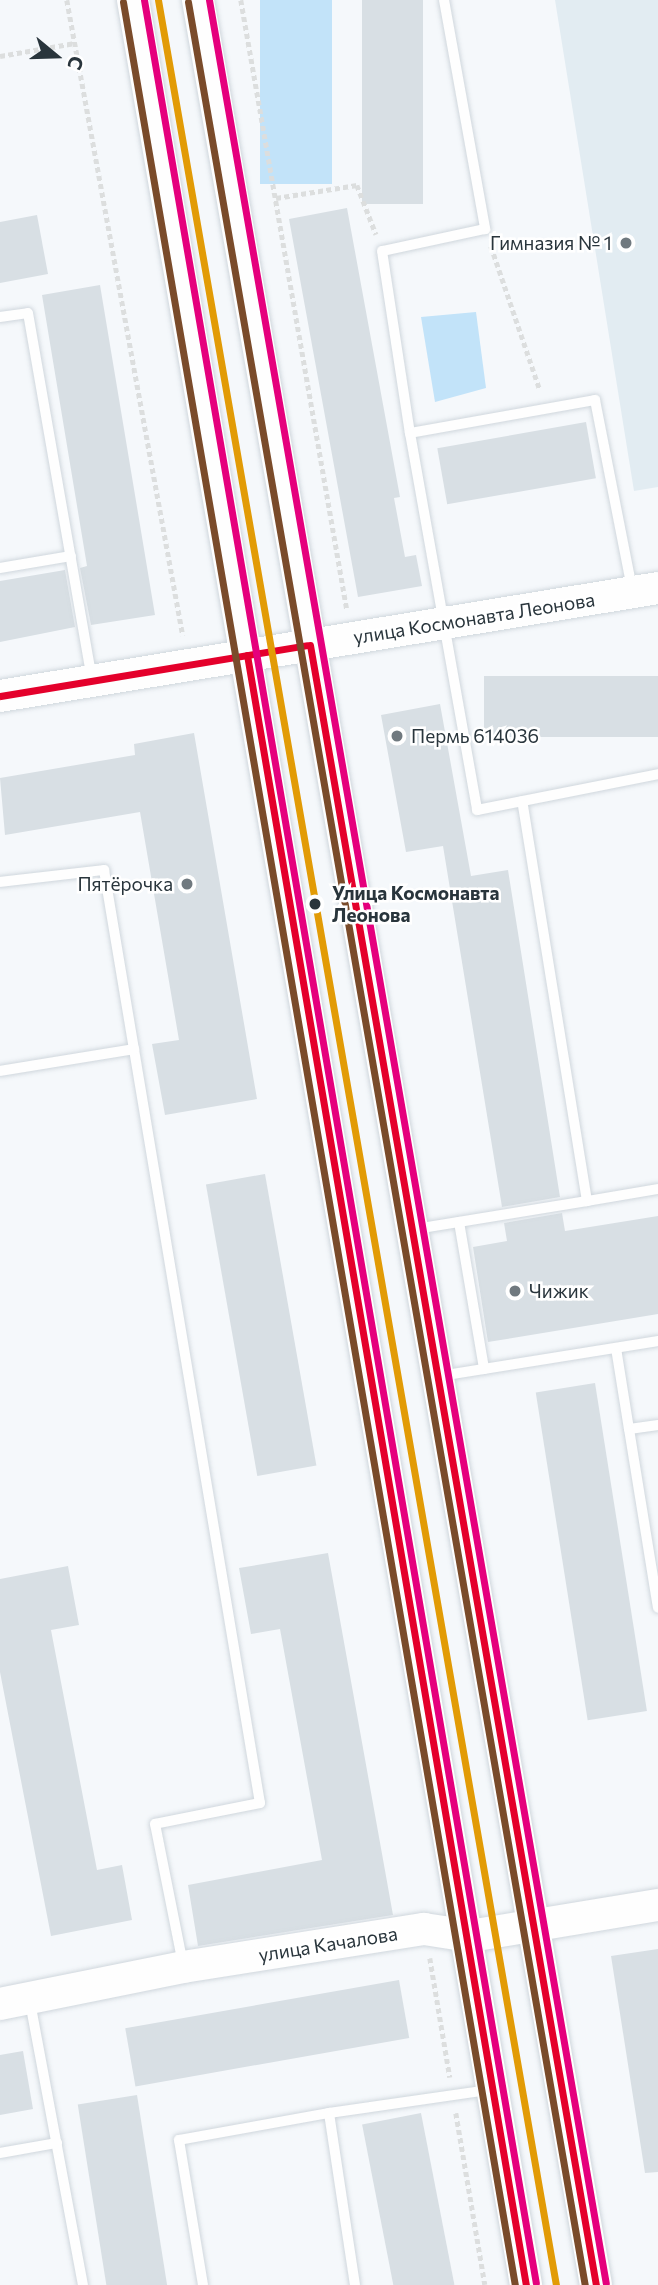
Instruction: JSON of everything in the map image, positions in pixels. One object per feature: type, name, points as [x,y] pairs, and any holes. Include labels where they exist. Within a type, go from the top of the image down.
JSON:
[{"type":"main road","points":[[133,0],[470,1936],[491,2090],[526,2285]]},
{"type":"main road","points":[[198,0],[596,2285]]},
{"type":"main road","name":"улица Космонавта Леонова","points":[[0,696],[645,590]]},
{"type":"main road","name":"улица Качалова","points":[[15,2001],[183,1967],[424,1929],[470,1936],[658,1905]]},
{"type":"lane","points":[[444,0],[485,229],[382,251],[410,433],[446,623],[477,810],[658,774]]},
{"type":"lane","points":[[0,317],[28,313],[92,681]]},
{"type":"lane","points":[[410,433],[595,400],[645,590]]},
{"type":"lane","points":[[0,568],[71,556]]},
{"type":"lane","points":[[522,801],[587,1201]]},
{"type":"lane","points":[[0,882],[104,870],[260,1803],[155,1824],[183,1967]]},
{"type":"lane","points":[[0,1071],[134,1049]]},
{"type":"lane","points":[[412,1230],[658,1189]]},
{"type":"lane","points":[[459,1222],[484,1369]]},
{"type":"lane","points":[[438,1376],[658,1341]]},
{"type":"lane","points":[[616,1348],[658,1608]]},
{"type":"lane","points":[[629,1429],[658,1425]]},
{"type":"lane","points":[[15,2001],[57,2143],[83,2285]]},
{"type":"lane","points":[[203,2285],[179,2140],[329,2113],[491,2090]]},
{"type":"lane","points":[[329,2113],[355,2285]]},
{"type":"lane","points":[[0,2153],[57,2143]]},
{"type":"path","points":[[67,0],[183,636]]},
{"type":"path","points":[[242,0],[347,611]]},
{"type":"path","points":[[0,56],[75,43]]},
{"type":"path","points":[[276,198],[358,185],[382,251]]},
{"type":"path","points":[[485,229],[546,409]]},
{"type":"shaded area","points":[[260,0],[332,0],[332,184],[260,184]]},
{"type":"shaded area","name":"Гимназия № 1","points":[[555,0],[658,0],[658,487],[634,491]]},
{"type":"shaded area","points":[[476,312],[486,388],[435,402],[421,317]]},
{"type":"building","points":[[362,0],[423,0],[423,204],[362,204]]},
{"type":"building","points":[[347,208],[400,497],[394,498],[405,557],[416,555],[422,586],[358,597],[289,219]]},
{"type":"building","points":[[37,215],[48,274],[0,283],[0,222]]},
{"type":"building","points":[[100,285],[155,615],[91,625],[80,568],[87,566],[42,295]]},
{"type":"building","points":[[586,422],[596,478],[447,504],[437,448]]},
{"type":"building","points":[[65,570],[75,627],[0,642],[0,581]]},
{"type":"building","points":[[484,676],[658,676],[658,737],[484,737]]},
{"type":"building","points":[[440,704],[471,876],[508,870],[560,1197],[502,1207],[443,846],[406,852],[381,715]]},
{"type":"building","points":[[194,733],[257,1099],[165,1115],[152,1044],[179,1040],[140,812],[5,835],[0,778],[135,755],[134,744]]},
{"type":"building","points":[[265,1174],[316,1466],[257,1476],[206,1184]]},
{"type":"building","points":[[562,1213],[565,1231],[658,1216],[658,1314],[488,1342],[473,1247],[507,1241],[504,1223]]},
{"type":"building","points":[[595,1383],[647,1711],[588,1720],[536,1392]]},
{"type":"building","points":[[328,1553],[393,1915],[198,1946],[188,1885],[322,1860],[280,1629],[251,1634],[239,1568]]},
{"type":"building","points":[[68,1566],[79,1625],[51,1630],[97,1870],[122,1865],[132,1920],[51,1936],[0,1672],[0,1579]]},
{"type":"building","points":[[658,1949],[658,2172],[645,2173],[611,1956]]},
{"type":"building","points":[[399,1980],[409,2038],[135,2086],[125,2028]]},
{"type":"building","points":[[23,2051],[33,2109],[0,2115],[0,2055]]},
{"type":"building","points":[[137,2095],[167,2285],[106,2285],[78,2104]]},
{"type":"building","points":[[421,2113],[454,2285],[393,2285],[362,2124]]},
{"type":"transit line","points":[[144,0],[536,2283]]},
{"type":"transit line","points":[[158,0],[556,2285]]},
{"type":"transit line","points":[[209,0],[606,2283]]},
{"type":"transit line","points":[[123,2],[515,2285]]},
{"type":"transit line","points":[[188,2],[585,2285]]},
{"type":"transit line","points":[[0,696],[307,645]]},
{"type":"transit line","points":[[310,645],[596,2285]]},
{"type":"transit line","points":[[247,655],[526,2285]]},
{"type":"place","name":"Гимназия № 1","points":[[626,243]]},
{"type":"place","name":"Пермь 614036","points":[[397,736]]},
{"type":"place","name":"Пятёрочка","points":[[187,884]]},
{"type":"place","name":"Улица Космонавта Леонова","points":[[315,904]]},
{"type":"place","name":"Чижик","points":[[515,1291]]}]
